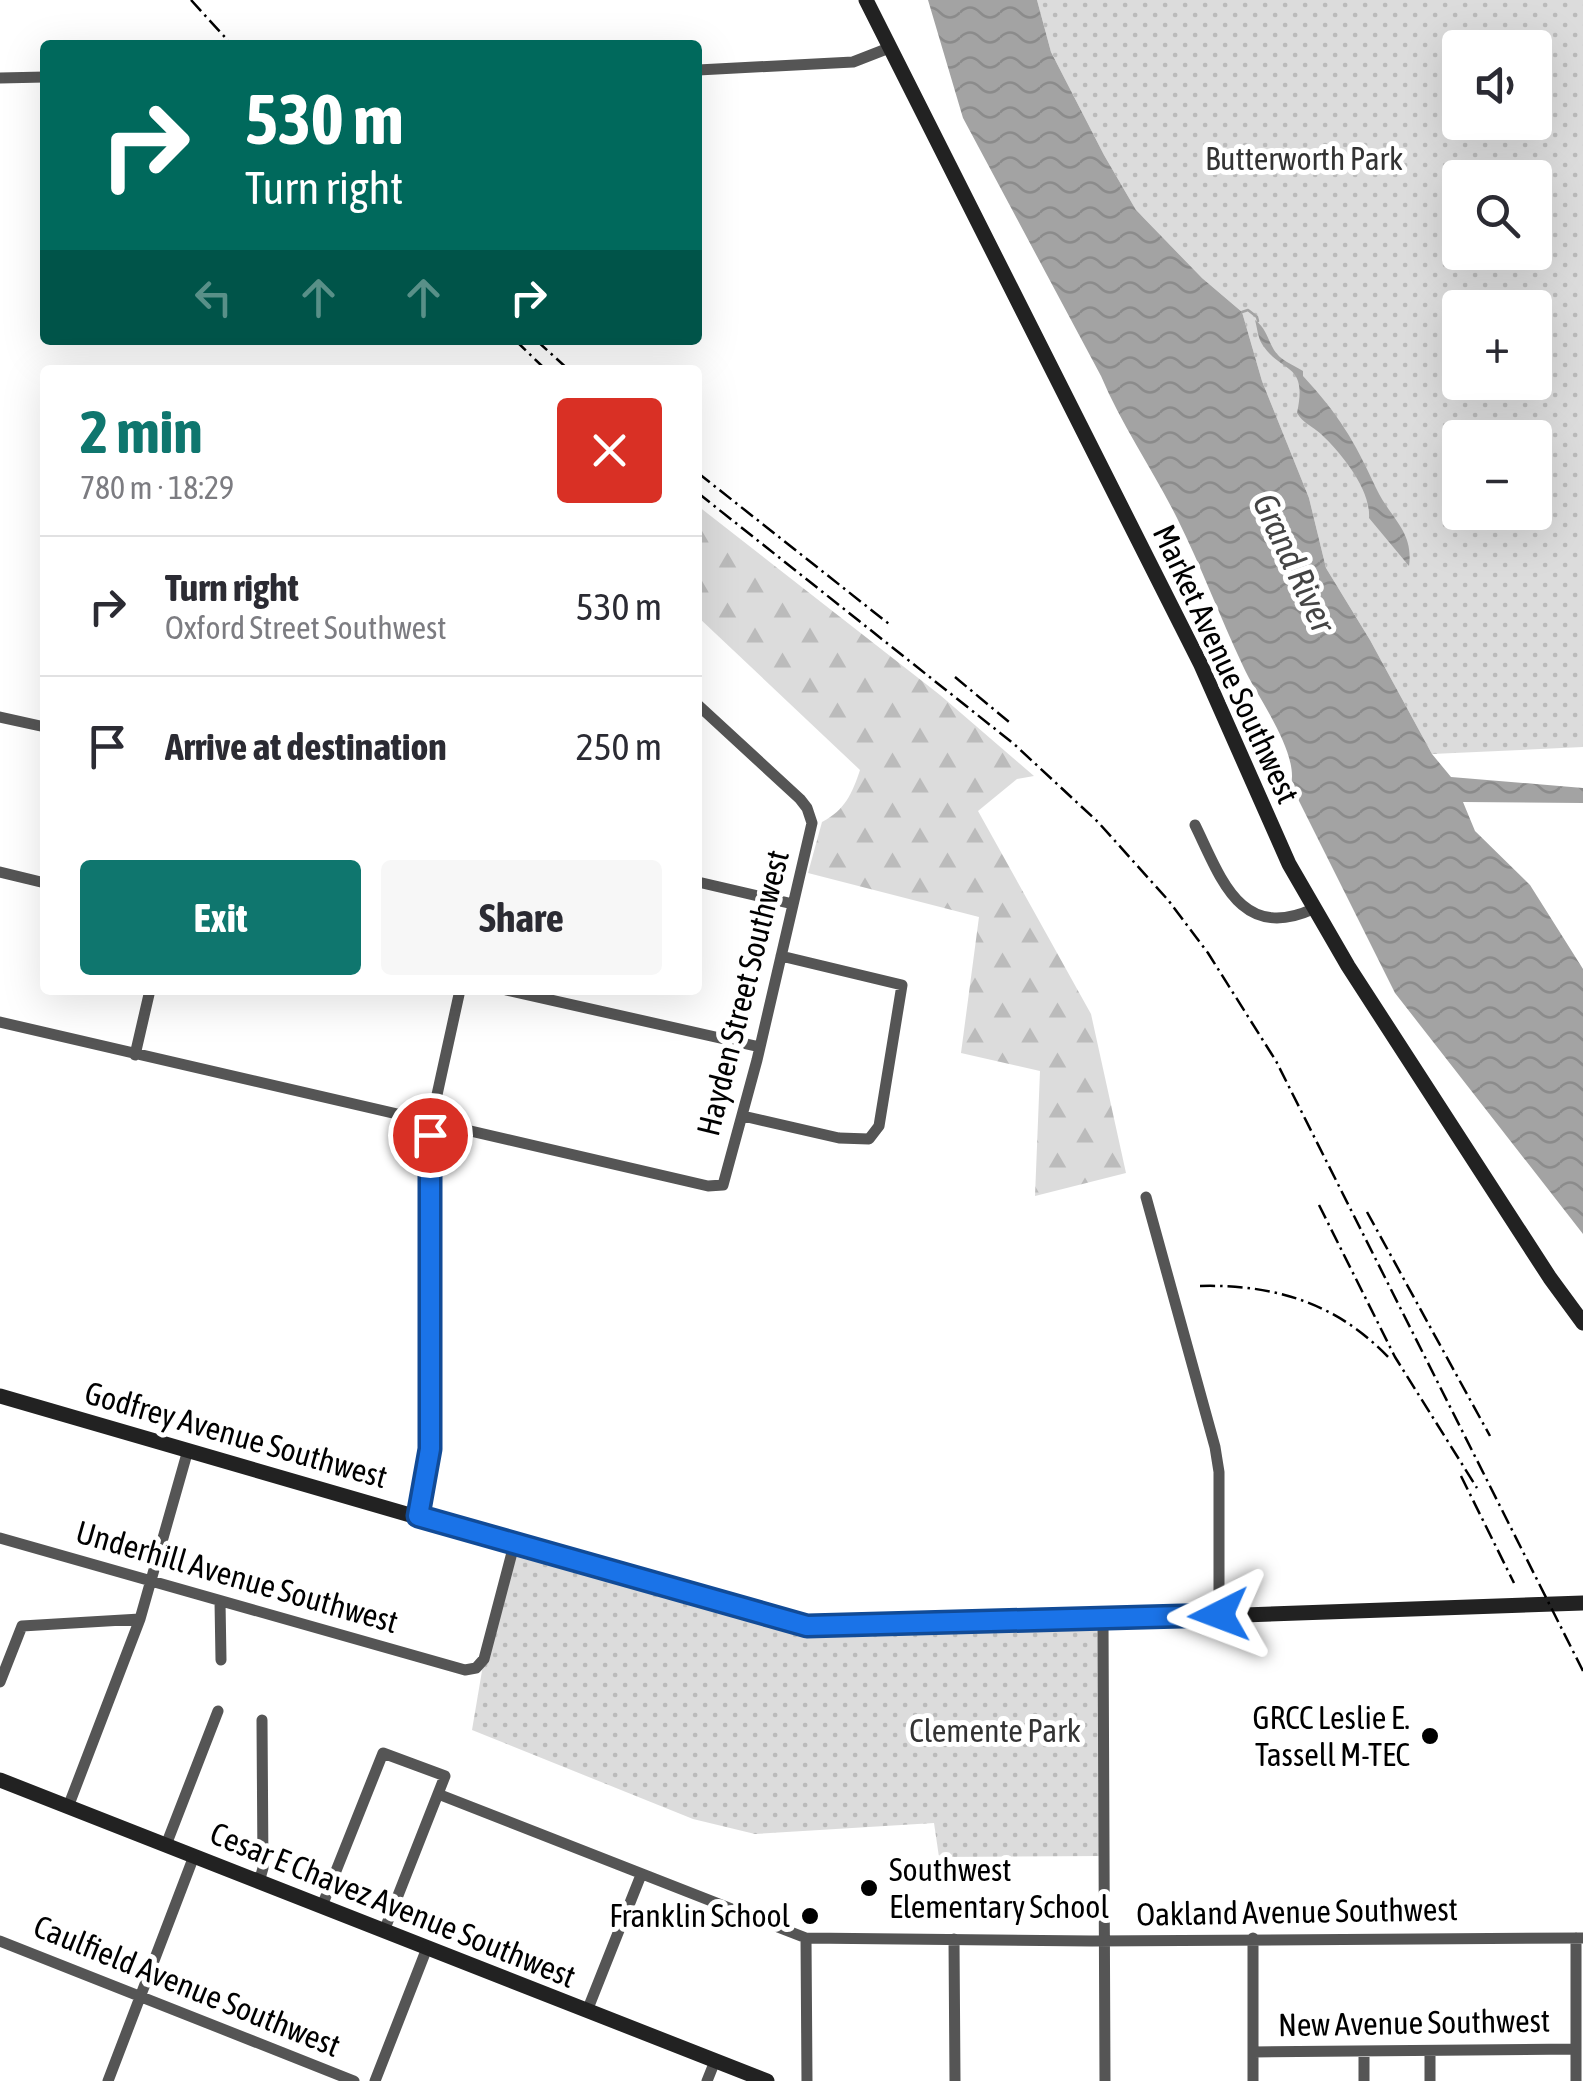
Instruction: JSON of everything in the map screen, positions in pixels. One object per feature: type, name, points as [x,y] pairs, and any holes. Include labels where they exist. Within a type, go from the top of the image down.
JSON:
[{"type":"main road","name":"Market Avenue Southwest","points":[[866,0],[1178,620],[1267,819],[1313,909],[1583,1324]]},
{"type":"main road","name":"Godfrey Avenue Southwest","points":[[0,1396],[807,1626],[1583,1603]]},
{"type":"main road","name":"Cesar E Chavez Avenue Southwest","points":[[0,1780],[767,2081]]},
{"type":"street","points":[[702,70],[852,62],[889,48]]},
{"type":"street","points":[[0,78],[40,77]]},
{"type":"street","name":"Hayden Street Southwest","points":[[431,1122],[708,1186],[723,1186],[811,833],[809,813],[800,799],[702,708]]},
{"type":"street","points":[[0,718],[40,726]]},
{"type":"street","points":[[1195,824],[1225,884],[1243,907],[1257,916],[1285,919],[1313,909]]},
{"type":"street","points":[[0,872],[40,882]]},
{"type":"street","points":[[702,883],[794,904]]},
{"type":"street","points":[[743,1116],[840,1138],[869,1140],[879,1126],[902,985],[781,956]]},
{"type":"street","points":[[136,1054],[149,995]]},
{"type":"street","points":[[418,1516],[430,1449],[431,1122],[459,995]]},
{"type":"street","points":[[528,995],[760,1047]]},
{"type":"street","points":[[0,1022],[431,1122]]},
{"type":"street","points":[[1146,1197],[1215,1446],[1219,1472],[1219,1615]]},
{"type":"street","points":[[68,1807],[140,1619],[188,1450]]},
{"type":"street","name":"Underhill Avenue Southwest","points":[[0,1538],[471,1670],[484,1659],[514,1545]]},
{"type":"street","points":[[220,1600],[220,1660]]},
{"type":"street","points":[[0,1682],[22,1626],[140,1619]]},
{"type":"street","points":[[1103,1620],[1105,2081]]},
{"type":"street","points":[[166,1845],[218,1711]]},
{"type":"street","points":[[259,1882],[263,1868],[262,1720]]},
{"type":"street","points":[[322,1906],[383,1753],[445,1776],[384,1930]]},
{"type":"street","name":"Oakland Avenue Southwest","points":[[438,1794],[806,1938],[1580,1938]]},
{"type":"street","points":[[108,2081],[194,1856]]},
{"type":"street","points":[[587,2011],[641,1875]]},
{"type":"street","points":[[806,1938],[807,2081]]},
{"type":"street","points":[[1253,1938],[1253,2081]]},
{"type":"street","points":[[1576,2081],[1580,1938]]},
{"type":"street","points":[[954,1939],[955,2081]]},
{"type":"street","name":"Caulfield Avenue Southwest","points":[[0,1941],[354,2081]]},
{"type":"street","points":[[375,2081],[427,1948]]},
{"type":"street","name":"New Avenue Southwest","points":[[1253,2052],[1576,2049]]},
{"type":"street","points":[[1364,2050],[1364,2081]]},
{"type":"street","points":[[1430,2051],[1430,2081]]},
{"type":"street","points":[[706,2081],[715,2062]]},
{"type":"green space","name":"Butterworth Park","points":[[1037,0],[1583,0],[1583,747],[1432,754],[1326,568],[1309,498],[1262,381],[1242,312],[1202,278],[1136,210],[1051,52]]},
{"type":"green space","points":[[702,509],[940,695],[1034,776],[1017,779],[978,811],[1091,1014],[1126,1173],[1035,1196],[1040,1071],[961,1053],[979,917],[808,873],[822,822],[847,800],[860,770],[702,621]]},
{"type":"green space","name":"Clemente Park","points":[[514,1545],[797,1625],[1103,1620],[1104,1856],[939,1857],[934,1823],[755,1834],[693,1819],[472,1730],[484,1659]]},
{"type":"water","name":"Grand River","points":[[928,0],[1037,0],[1051,52],[1136,210],[1202,278],[1242,312],[1262,381],[1309,498],[1326,568],[1432,754],[1451,777],[1583,788],[1583,803],[1463,802],[1475,831],[1530,885],[1583,969],[1583,1234],[1395,993],[1291,785],[1292,772],[1283,741],[1243,666],[1177,518],[963,118]]},
{"type":"water","points":[[1255,320],[1277,354],[1303,371],[1345,429],[1404,534],[1409,566],[1369,518],[1365,495],[1346,461],[1297,413],[1296,376],[1262,344]]},
{"type":"waterway","points":[[1242,312],[1248,310],[1258,321]]},
{"type":"railway","points":[[191,0],[227,40]]},
{"type":"railway","points":[[520,345],[541,365]]},
{"type":"railway","points":[[542,345],[564,365]]},
{"type":"railway","points":[[702,476],[889,624]]},
{"type":"railway","points":[[702,496],[1014,744],[1098,822],[1168,900],[1208,953],[1276,1061],[1583,1671]]},
{"type":"railway","points":[[955,677],[1009,722]]},
{"type":"railway","points":[[1319,1205],[1395,1357],[1477,1488]]},
{"type":"railway","points":[[1367,1212],[1490,1436]]},
{"type":"railway","points":[[1200,1286],[1253,1289],[1303,1301],[1348,1323],[1389,1358]]},
{"type":"railway","points":[[1461,1476],[1514,1583]]},
{"type":"place","name":"GRCC Leslie E. Tassell M-TEC","points":[[1430,1736]]},
{"type":"place","name":"Southwest Elementary School","points":[[869,1888]]},
{"type":"place","name":"Franklin School","points":[[810,1916]]},
{"type":"route","points":[[430,1135],[430,1449],[418,1516],[807,1626],[1219,1615]]}]
